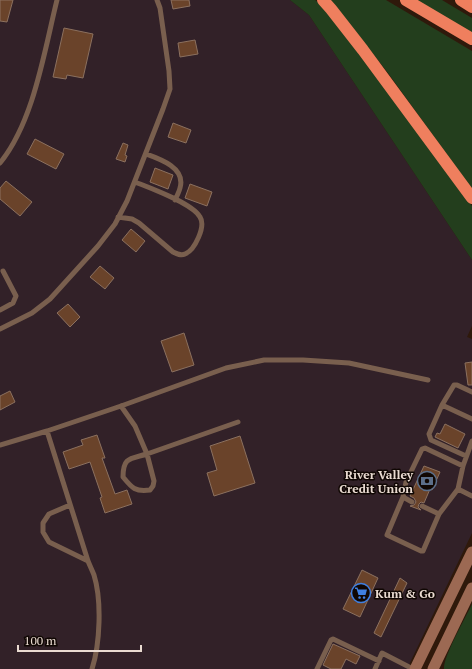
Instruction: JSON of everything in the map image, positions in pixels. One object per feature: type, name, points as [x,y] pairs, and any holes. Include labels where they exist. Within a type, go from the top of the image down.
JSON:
[{"type":"highway","points":[[322,0],[331,9],[363,50],[472,198]]},
{"type":"highway","points":[[406,0],[472,40]]},
{"type":"highway","points":[[461,0],[472,7]]},
{"type":"main road","points":[[414,669],[472,552]]},
{"type":"main road","points":[[434,669],[472,588]]},
{"type":"lane","points":[[0,163],[16,137],[35,94],[57,0]]},
{"type":"lane","points":[[0,330],[32,313],[50,299],[98,246],[128,201],[170,89],[169,71],[160,8],[157,0]]},
{"type":"lane","points":[[146,154],[168,164],[177,172],[180,178],[181,187],[175,200]]},
{"type":"lane","points":[[118,217],[132,219],[139,223],[173,252],[180,255],[190,251],[196,242],[203,227],[202,220],[196,212],[158,190],[135,182]]},
{"type":"lane","points":[[0,310],[13,303],[16,296],[3,271]]},
{"type":"lane","points":[[0,444],[121,406],[226,368],[264,360],[303,360],[349,363],[428,380]]},
{"type":"lane","points":[[466,456],[431,440],[429,434],[442,405],[454,385],[472,392]]},
{"type":"lane","points":[[442,405],[472,419]]},
{"type":"lane","points":[[121,406],[135,426],[147,454],[154,481],[154,486],[150,490],[140,491],[134,489],[123,477],[123,467],[125,462],[128,460],[147,454],[238,422]]},
{"type":"lane","points":[[47,430],[88,561],[94,575],[99,617],[98,638],[92,669]]},
{"type":"lane","points":[[463,466],[423,448],[406,482],[403,497],[387,535],[422,551],[424,549],[440,514],[458,490],[463,466],[472,441]]},
{"type":"lane","points":[[458,490],[472,496]]},
{"type":"lane","points":[[403,497],[412,502]]},
{"type":"lane","points":[[70,505],[49,514],[43,523],[42,532],[49,542],[88,561]]},
{"type":"lane","points":[[422,506],[440,514]]},
{"type":"lane","points":[[317,669],[331,640],[333,639],[379,661]]},
{"type":"lane","points":[[375,669],[382,653],[414,669]]},
{"type":"shaded area","points":[[0,0],[290,0],[309,15],[472,260],[472,326],[467,337],[472,339],[472,533],[407,669],[0,669]]},
{"type":"green space","points":[[290,0],[315,0],[319,3],[344,32],[472,206],[472,260],[309,15]]},
{"type":"green space","points":[[331,0],[386,0],[472,51],[472,189],[388,73]]},
{"type":"green space","points":[[416,0],[442,0],[472,18],[472,33]]},
{"type":"green space","points":[[472,604],[472,669],[444,669],[447,656]]},
{"type":"building","points":[[0,0],[13,0],[7,22],[0,21]]},
{"type":"building","points":[[171,0],[189,0],[190,6],[173,9]]},
{"type":"building","points":[[64,28],[93,34],[83,78],[67,75],[66,79],[53,77]]},
{"type":"building","points":[[195,40],[198,54],[180,57],[178,43]]},
{"type":"building","points":[[173,123],[191,130],[186,143],[168,137]]},
{"type":"building","points":[[35,139],[64,154],[56,169],[27,154]]},
{"type":"building","points":[[123,143],[128,145],[125,155],[127,156],[125,162],[116,159]]},
{"type":"building","points":[[155,168],[173,175],[168,189],[150,182]]},
{"type":"building","points":[[6,181],[32,202],[20,216],[0,199],[0,188]]},
{"type":"building","points":[[190,184],[212,192],[207,206],[185,198]]},
{"type":"building","points":[[131,229],[145,241],[136,252],[122,240]]},
{"type":"building","points":[[100,266],[114,278],[105,289],[90,277]]},
{"type":"building","points":[[68,304],[80,317],[70,327],[57,313]]},
{"type":"building","points":[[184,333],[194,365],[172,372],[161,341]]},
{"type":"building","points":[[472,362],[472,385],[468,385],[465,363]]},
{"type":"building","points":[[10,391],[15,402],[0,410],[0,396]]},
{"type":"building","points":[[445,424],[465,434],[458,448],[435,437],[437,433],[440,434]]},
{"type":"building","points":[[97,435],[105,458],[102,458],[115,494],[127,490],[132,504],[105,513],[100,498],[102,497],[90,462],[69,469],[63,452],[83,445],[81,440]]},
{"type":"building","points":[[240,436],[255,483],[214,496],[207,473],[217,470],[210,446]]},
{"type":"building","name":"River Valley Credit Union","points":[[424,466],[440,472],[424,503],[421,502],[419,504],[418,507],[421,510],[410,506],[414,505],[416,502],[414,498],[410,496]]},
{"type":"building","name":"Kum & Go","points":[[362,570],[378,578],[360,617],[343,609]]},
{"type":"building","name":"Kum & Go","points":[[400,578],[407,583],[381,637],[374,633]]},
{"type":"building","points":[[333,644],[360,656],[356,664],[346,659],[341,669],[331,669],[323,665]]},
{"type":"place","name":"River Valley Credit Union","points":[[427,481]]},
{"type":"place","name":"Kum & Go","points":[[361,593]]}]
